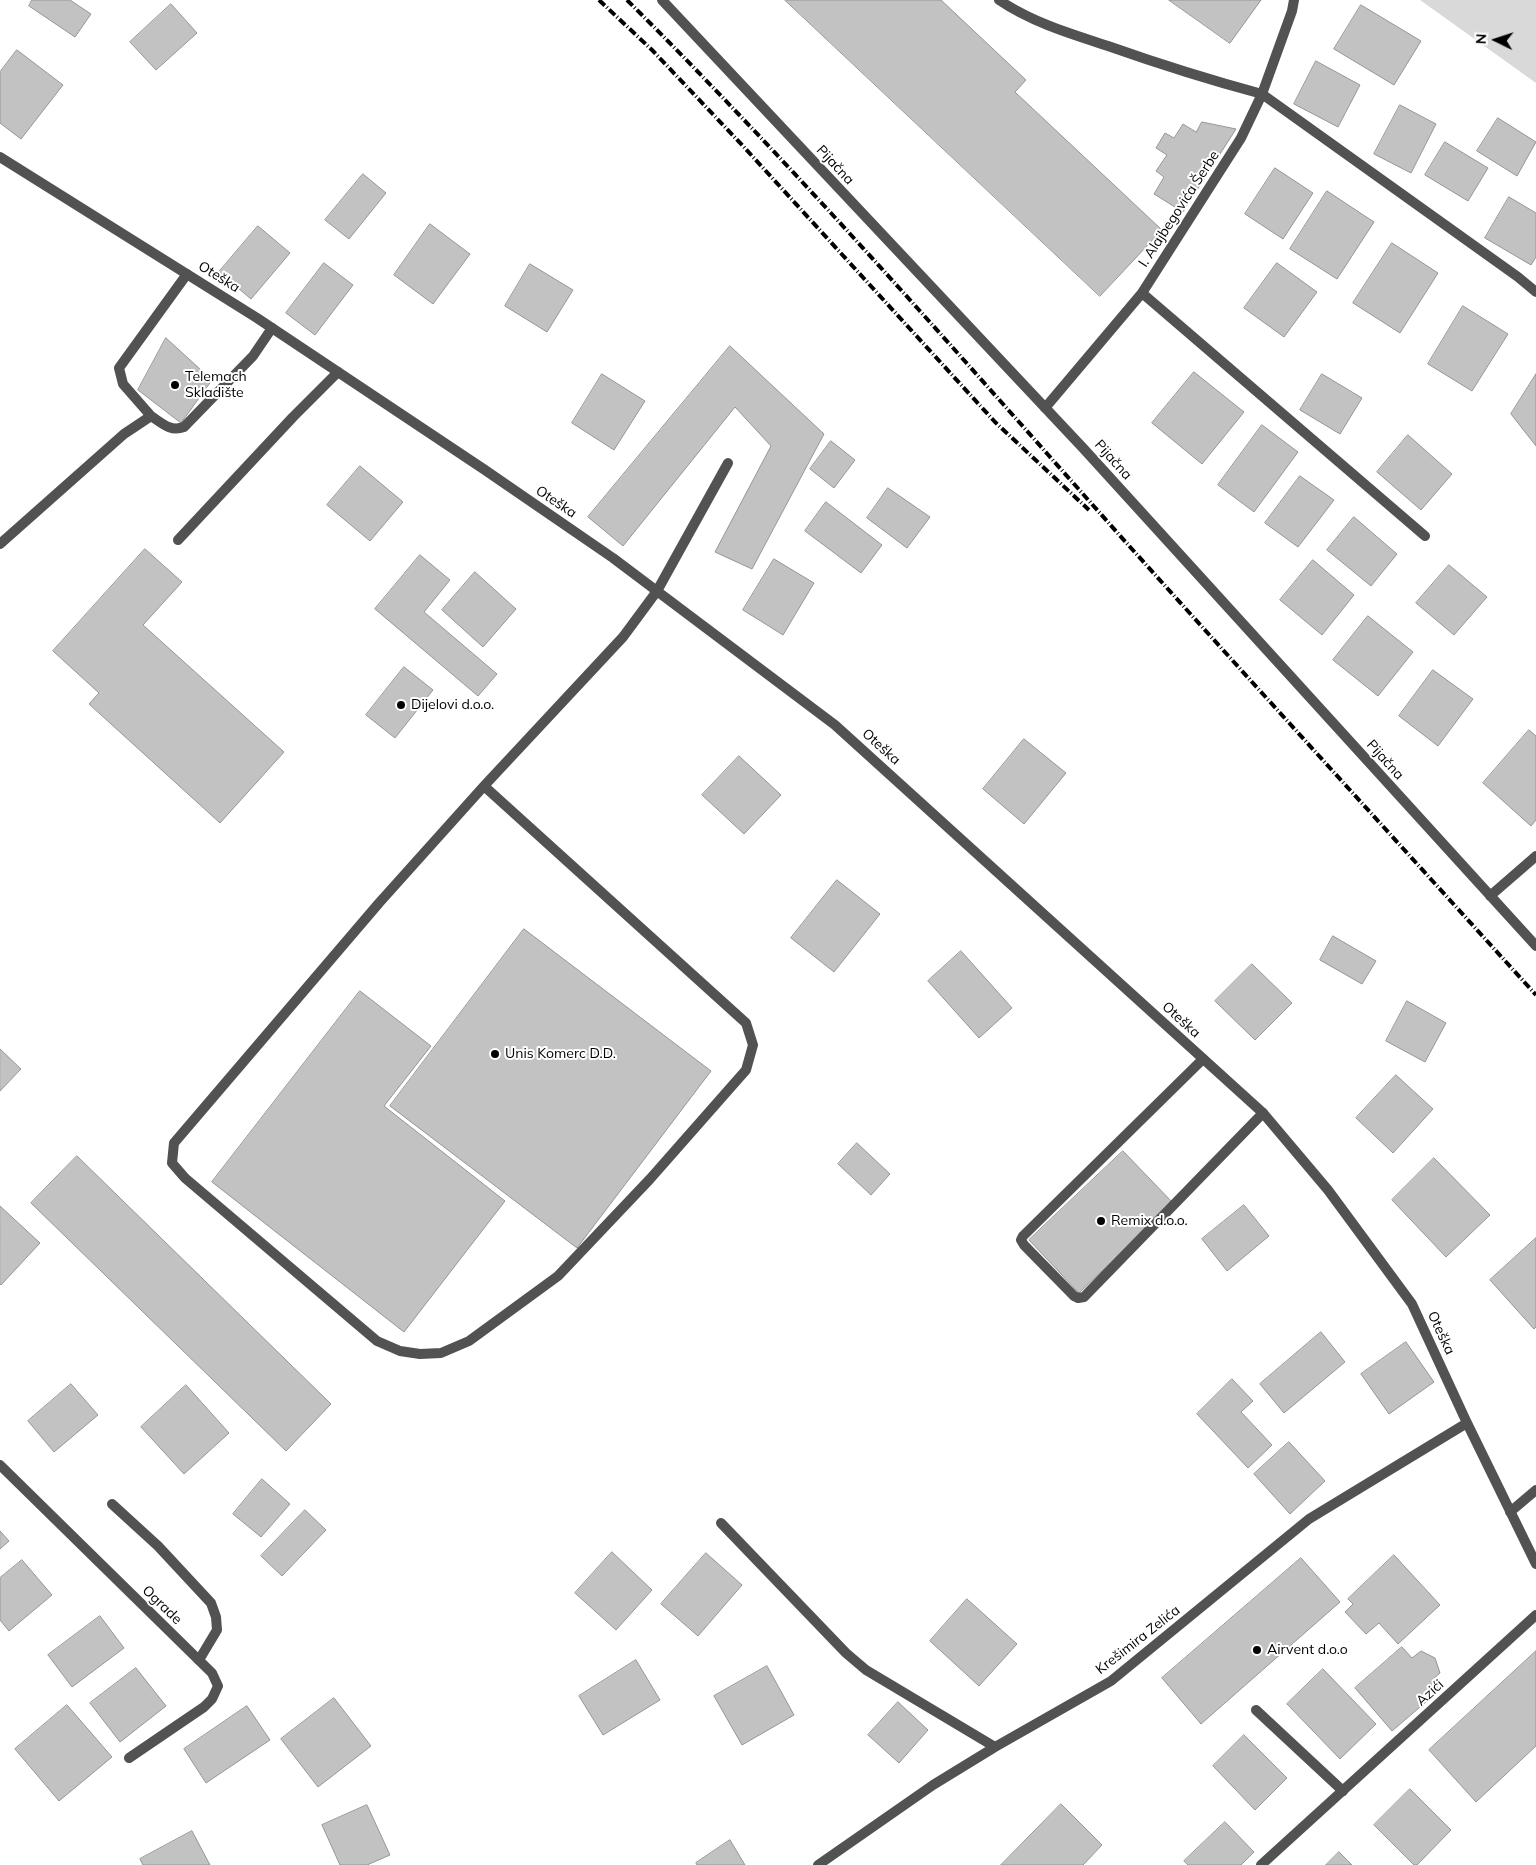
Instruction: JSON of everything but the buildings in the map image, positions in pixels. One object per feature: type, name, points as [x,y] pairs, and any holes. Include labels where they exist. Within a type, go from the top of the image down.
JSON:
[{"type":"street","name":"Pijačna","points":[[662,0],[1084,448],[1536,946]]},
{"type":"street","points":[[999,0],[1013,10],[1071,34],[1202,78],[1262,94],[1518,277],[1536,292]]},
{"type":"street","name":"I. Alajbegovića Šerbe","points":[[1045,408],[1142,293],[1241,138],[1262,94],[1292,11],[1294,0]]},
{"type":"street","name":"Oteška","points":[[0,157],[272,328],[605,552],[835,724],[1263,1113],[1328,1190],[1412,1304],[1467,1423],[1536,1564]]},
{"type":"street","points":[[187,274],[119,368],[123,384],[151,416],[171,429],[184,427],[253,356],[272,328]]},
{"type":"street","points":[[1142,293],[1425,536]]},
{"type":"street","points":[[178,540],[292,417],[338,372]]},
{"type":"street","points":[[0,544],[124,434],[151,416]]},
{"type":"street","points":[[484,786],[746,1023],[753,1045],[746,1070],[650,1179],[558,1276],[469,1341],[441,1353],[420,1354],[400,1351],[377,1341],[185,1178],[172,1163],[174,1143],[379,903],[484,786],[623,637],[657,591],[728,463]]},
{"type":"street","points":[[1490,896],[1536,856]]},
{"type":"street","points":[[1203,1059],[1023,1236],[1024,1245],[1074,1296],[1078,1298],[1084,1297],[1263,1113]]},
{"type":"street","name":"Krešimira Zelića","points":[[818,1865],[933,1785],[995,1747],[1112,1681],[1309,1519],[1467,1423]]},
{"type":"street","name":"Ograde","points":[[0,1465],[212,1673],[218,1686],[212,1698],[204,1707],[129,1758]]},
{"type":"street","points":[[1510,1512],[1536,1490]]},
{"type":"street","points":[[112,1504],[158,1546],[211,1603],[216,1617],[217,1630],[199,1660]]},
{"type":"street","points":[[721,1523],[846,1653],[866,1670],[995,1747]]},
{"type":"street","name":"Azići","points":[[1260,1865],[1536,1615]]},
{"type":"street","points":[[1256,1710],[1343,1791]]},
{"type":"shaded area","points":[[1420,0],[1536,0],[1536,83]]},
{"type":"railway","points":[[599,0],[652,50],[743,146],[995,422],[1089,510]]},
{"type":"railway","points":[[627,0],[757,133],[883,270],[1131,548],[1536,995]]},
{"type":"place","name":"Telemach Skladište","points":[[175,385]]},
{"type":"place","name":"Dijelovi d.o.o.","points":[[401,705]]},
{"type":"place","name":"Unis Komerc D.D.","points":[[495,1054]]},
{"type":"place","name":"Remix d.o.o.","points":[[1101,1221]]},
{"type":"place","name":"Airvent d.o.o","points":[[1257,1650]]}]
